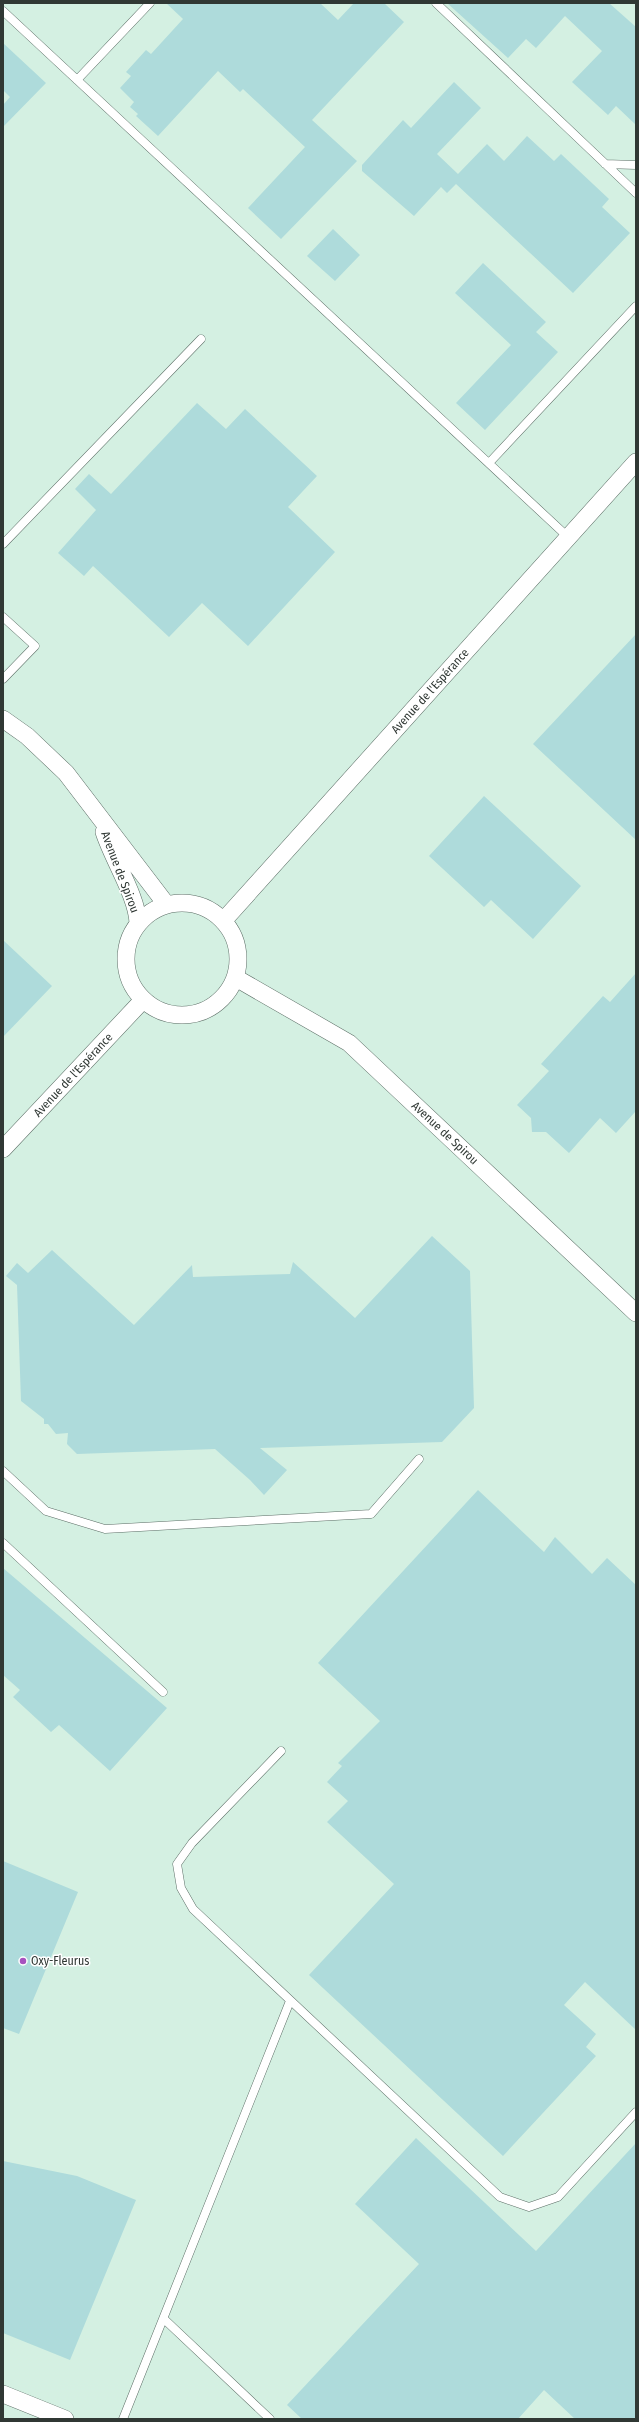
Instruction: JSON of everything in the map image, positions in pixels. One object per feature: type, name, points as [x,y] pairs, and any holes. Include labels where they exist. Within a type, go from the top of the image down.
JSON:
[{"type":"street","name":"Avenue de l'Espérance","points":[[224,920],[636,462]]},
{"type":"street","name":"Avenue de Spirou","points":[[3,719],[27,736],[66,773],[100,821],[166,904]]},
{"type":"street","name":"Avenue de Spirou","points":[[100,821],[110,852],[138,911],[138,923]]},
{"type":"street","points":[[182,902],[197,904],[212,910],[224,920],[233,933],[238,947],[239,963],[236,978],[226,994],[212,1006],[195,1014],[171,1014],[159,1010],[143,1000],[133,987],[129,976],[126,954],[129,938],[138,923],[151,912],[166,904],[182,902]]},
{"type":"street","name":"Avenue de Spirou","points":[[236,978],[349,1043],[636,1313]]},
{"type":"street","name":"Avenue de l'Espérance","points":[[3,1149],[143,1000]]},
{"type":"street","points":[[3,2394],[65,2419]]},
{"type":"lane","points":[[77,80],[150,3]]},
{"type":"lane","points":[[436,3],[636,193]]},
{"type":"lane","points":[[3,11],[569,538]]},
{"type":"lane","points":[[605,164],[636,165]]},
{"type":"lane","points":[[488,463],[636,306]]},
{"type":"lane","points":[[3,544],[201,339]]},
{"type":"lane","points":[[3,617],[35,646],[3,679]]},
{"type":"lane","points":[[3,1471],[46,1511],[105,1529],[371,1514],[419,1459]]},
{"type":"lane","points":[[3,1543],[163,1692]]},
{"type":"lane","points":[[281,1752],[192,1843],[177,1864],[181,1888],[193,1909],[500,2197],[529,2207],[558,2197],[636,2112]]},
{"type":"lane","points":[[123,2419],[290,2001]]},
{"type":"lane","points":[[164,2319],[270,2419]]},
{"type":"shaded area","points":[[3,3],[636,3],[636,2419],[3,2419]]},
{"type":"building","points":[[166,3],[320,3],[338,20],[354,3],[384,3],[404,22],[312,120],[357,161],[281,239],[248,208],[305,147],[243,89],[240,92],[218,71],[158,136],[136,116],[138,114],[130,107],[134,102],[120,88],[131,76],[126,72],[146,50],[151,54],[183,19]]},
{"type":"building","points":[[447,3],[609,3],[636,27],[636,125],[616,106],[608,115],[572,82],[602,51],[565,16],[536,48],[526,39],[508,58]]},
{"type":"building","points":[[3,43],[46,83],[3,127],[3,105],[10,97],[3,90]]},
{"type":"building","points":[[454,82],[481,108],[437,154],[458,174],[487,144],[504,161],[527,136],[554,161],[561,154],[609,199],[602,207],[630,233],[573,293],[456,184],[447,193],[441,187],[414,216],[362,171],[362,165],[403,120],[411,128]]},
{"type":"building","points":[[333,229],[360,255],[335,281],[307,256]]},
{"type":"building","points":[[483,263],[546,322],[536,332],[558,352],[485,430],[456,403],[511,345],[455,293]]},
{"type":"building","points":[[197,403],[226,429],[245,409],[317,476],[288,507],[335,552],[248,646],[202,603],[169,637],[93,566],[84,576],[58,553],[96,510],[75,489],[89,474],[111,494]]},
{"type":"building","points":[[636,634],[636,840],[533,744]]},
{"type":"building","points":[[484,796],[581,886],[533,939],[491,900],[484,907],[429,856]]},
{"type":"building","points":[[3,940],[52,986],[3,1037]]},
{"type":"building","points":[[636,973],[636,1111],[616,1133],[600,1118],[569,1153],[546,1132],[532,1132],[531,1118],[517,1105],[549,1071],[541,1064],[603,996],[610,1002]]},
{"type":"building","points":[[432,1236],[470,1271],[474,1408],[442,1442],[260,1448],[287,1470],[264,1495],[250,1480],[215,1449],[77,1454],[67,1444],[68,1433],[56,1434],[48,1424],[44,1424],[44,1419],[21,1401],[17,1285],[6,1276],[17,1263],[28,1273],[52,1250],[134,1325],[192,1265],[193,1277],[290,1274],[293,1262],[355,1318]]},
{"type":"building","points":[[478,1490],[544,1552],[555,1537],[592,1574],[607,1558],[636,1585],[636,2030],[585,1982],[564,2005],[596,2034],[586,2047],[596,2056],[503,2156],[309,1975],[394,1884],[327,1822],[348,1801],[327,1782],[342,1766],[338,1763],[380,1721],[318,1663]]},
{"type":"building","points":[[3,1568],[167,1708],[110,1771],[59,1725],[51,1732],[13,1697],[20,1690],[3,1675]]},
{"type":"building","name":"Oxy-Fleurus","points":[[3,1861],[78,1892],[19,2034],[3,2028]]},
{"type":"building","points":[[416,2138],[536,2251],[636,2143],[636,2419],[575,2419],[544,2390],[518,2419],[302,2419],[287,2405],[419,2264],[355,2204]]},
{"type":"building","points":[[3,2161],[77,2176],[136,2200],[70,2360],[3,2333]]},
{"type":"place","name":"Oxy-Fleurus","points":[[23,1961]]}]
